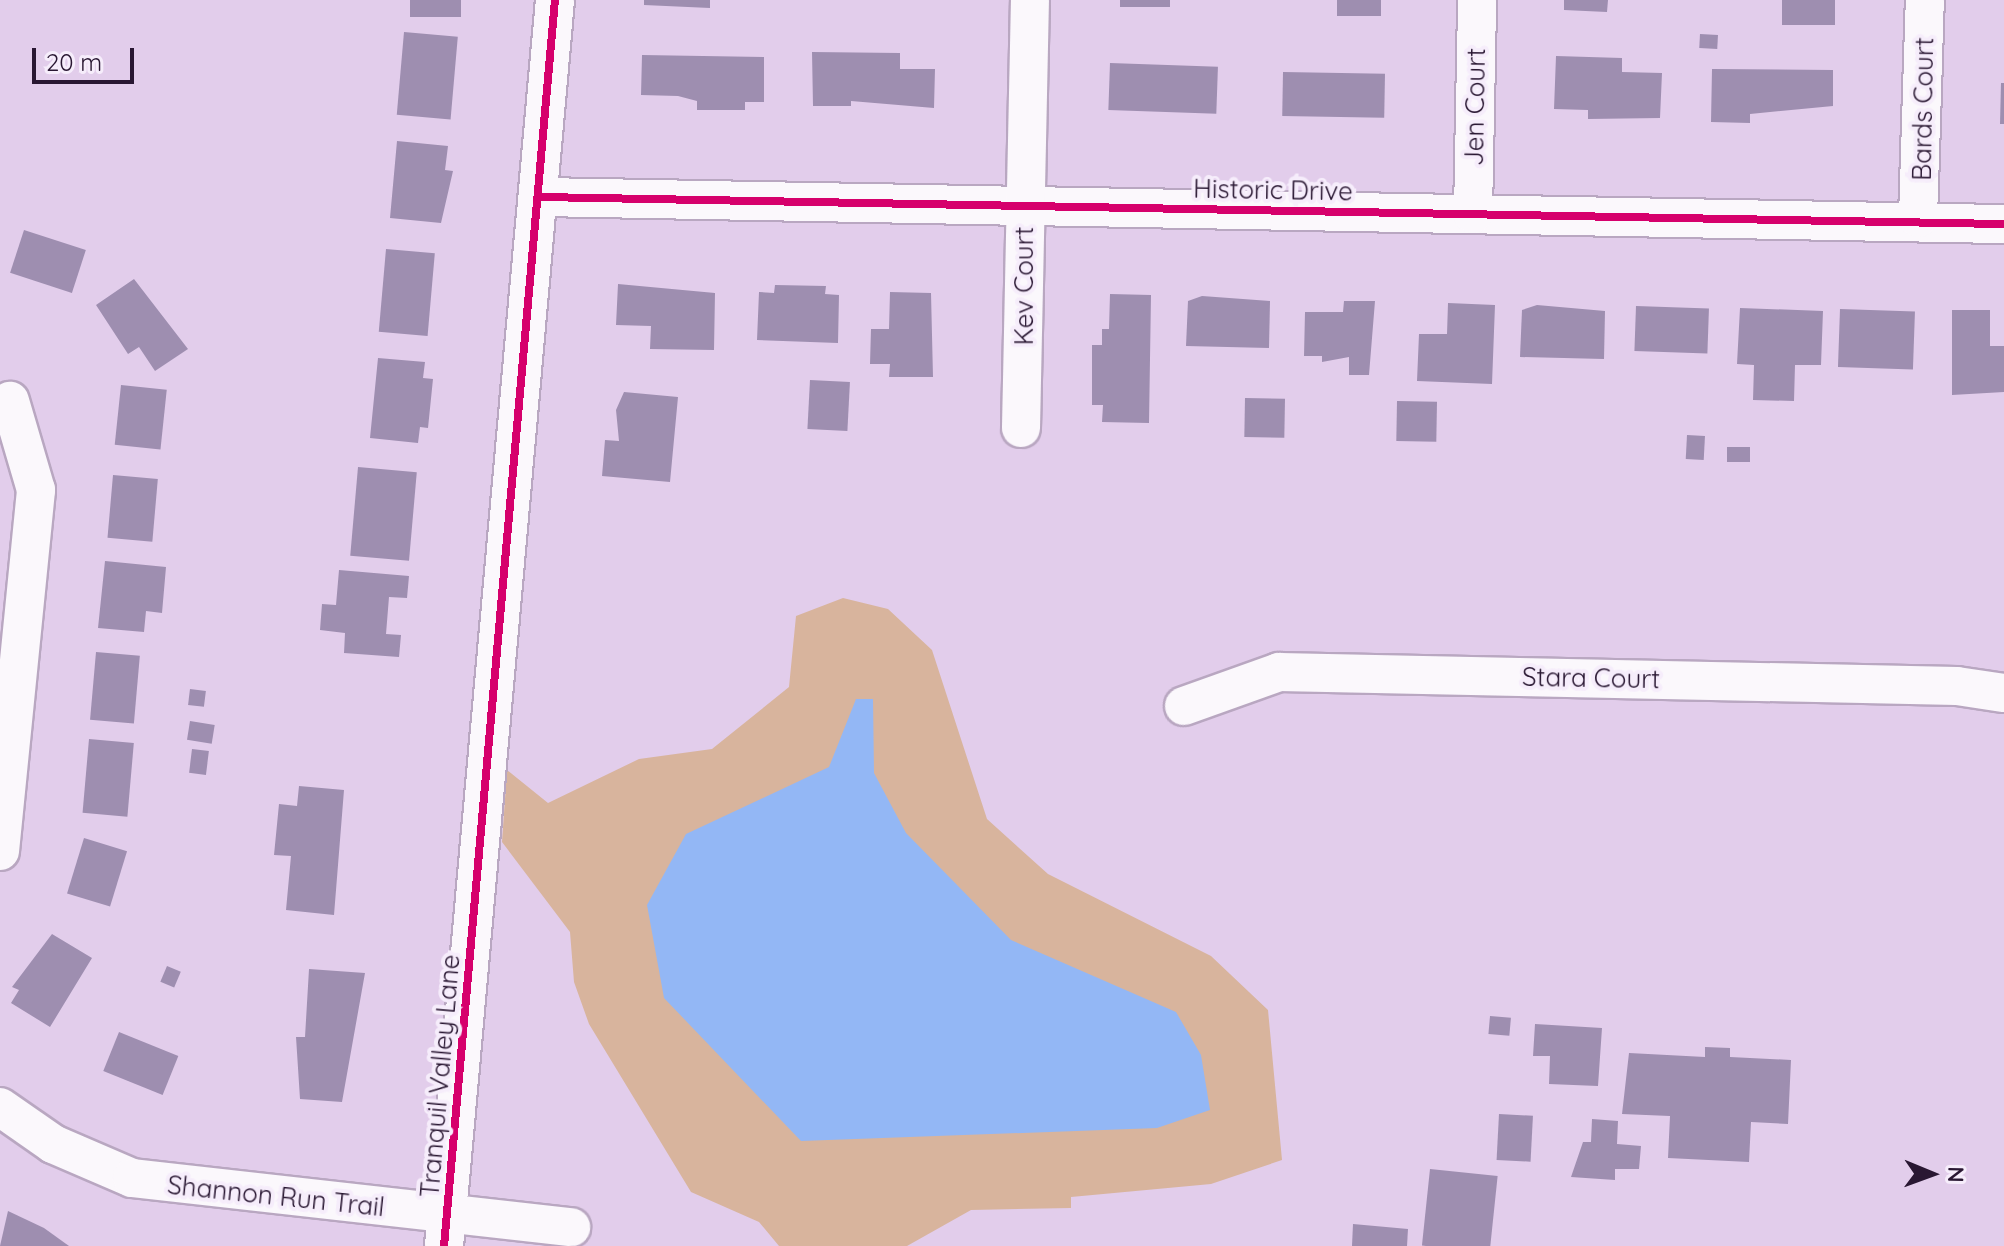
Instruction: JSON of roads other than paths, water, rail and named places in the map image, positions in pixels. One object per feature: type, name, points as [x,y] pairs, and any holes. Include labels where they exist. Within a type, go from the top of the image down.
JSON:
[{"type":"street","name":"Tranquil Valley Lane","points":[[446,1230],[541,197],[555,0]]},
{"type":"street","name":"Kev Court","points":[[1021,428],[1030,0]]},
{"type":"street","name":"Jen Court","points":[[1473,214],[1477,0]]},
{"type":"street","name":"Bards Court","points":[[1918,218],[1925,0]]},
{"type":"street","name":"Historic Drive","points":[[541,197],[1473,214],[1918,218],[2004,224]]},
{"type":"street","points":[[0,851],[36,490],[10,401]]},
{"type":"street","name":"Stara Court","points":[[1184,706],[1279,672],[1957,686],[2004,693]]},
{"type":"street","name":"Shannon Run Trail","points":[[0,1107],[53,1144],[132,1178],[446,1230],[571,1227]]},
{"type":"water","points":[[856,699],[873,699],[874,773],[906,833],[1011,940],[1176,1012],[1201,1055],[1210,1110],[1157,1128],[801,1141],[664,998],[647,905],[686,834],[829,767]]}]
